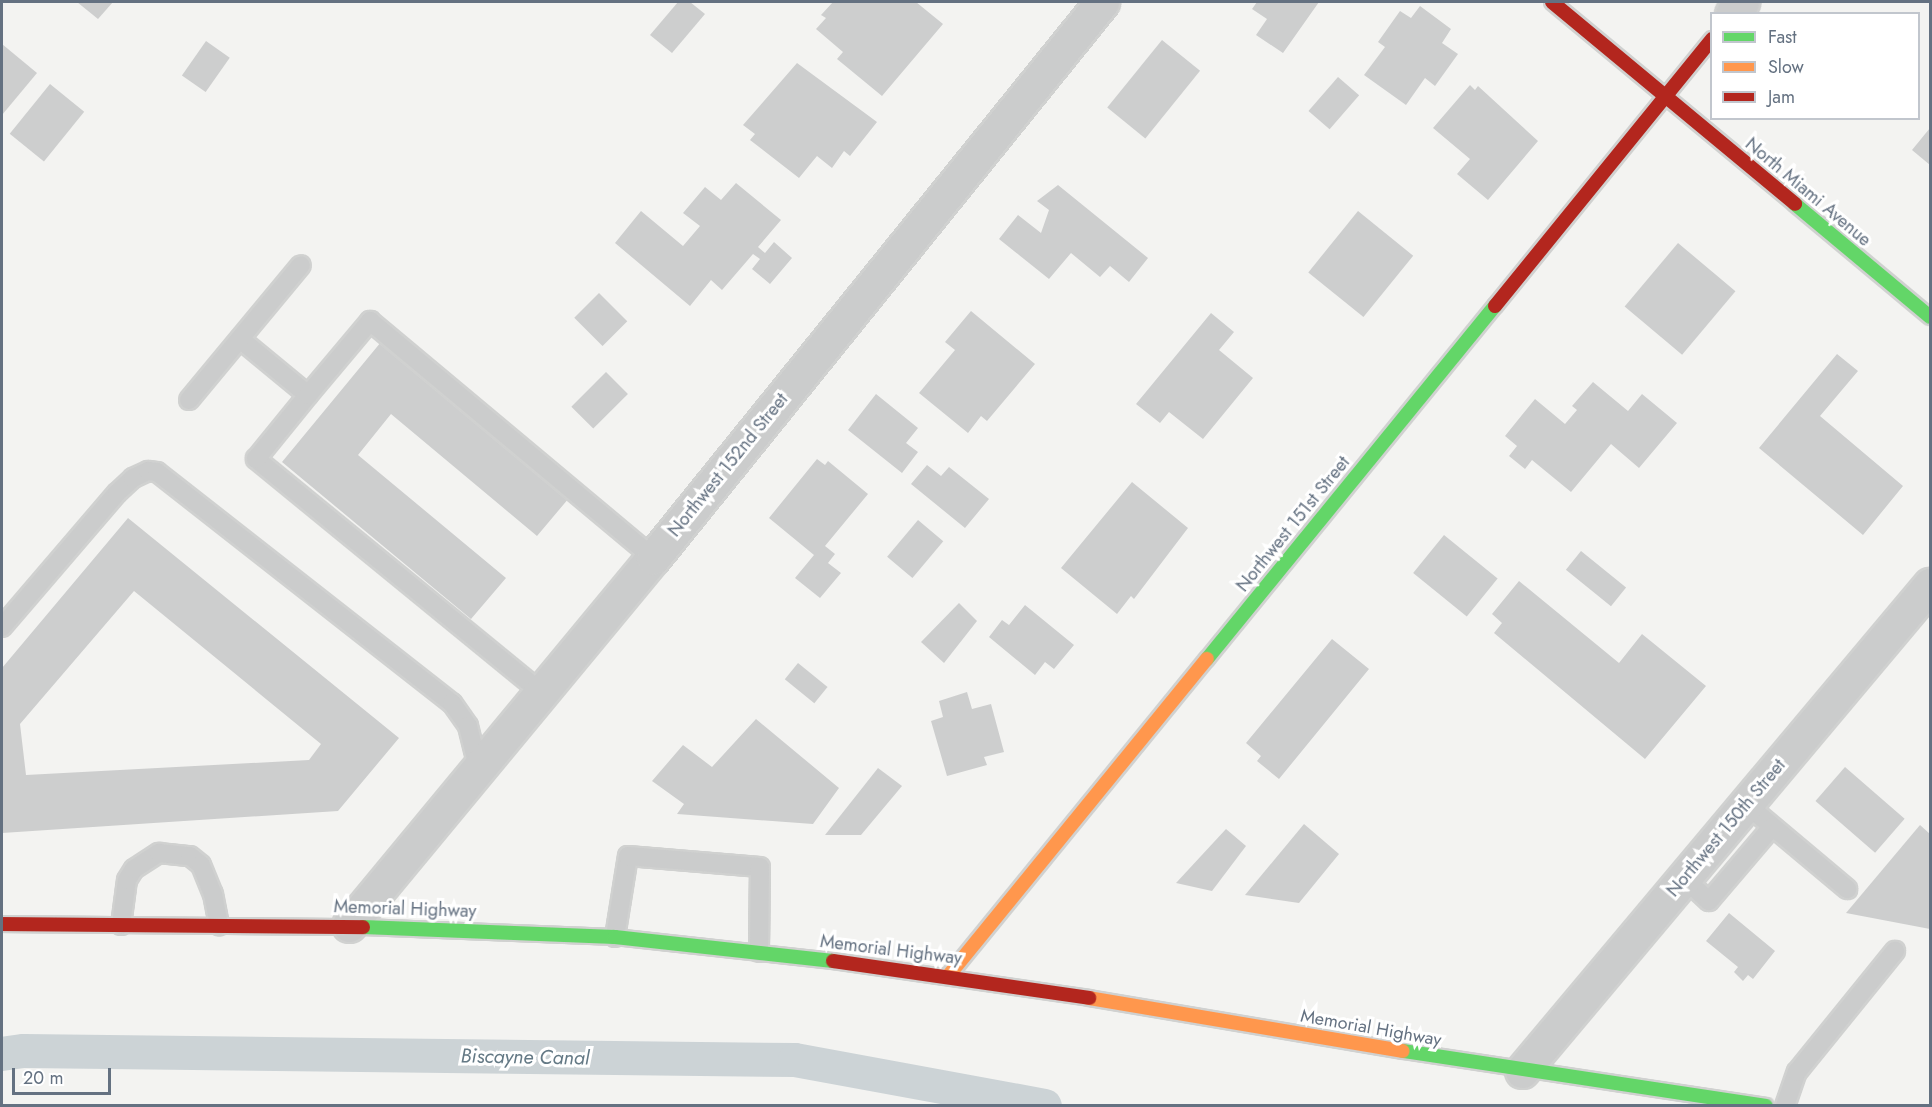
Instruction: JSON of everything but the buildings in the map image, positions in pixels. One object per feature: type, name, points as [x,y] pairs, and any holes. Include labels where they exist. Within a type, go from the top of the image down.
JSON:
[{"type":"street","name":"Northwest 152nd Street","points":[[349,925],[479,771],[653,558],[1102,2]]},
{"type":"street","name":"North Miami Avenue","points":[[1552,2],[1930,317]]},
{"type":"street","name":"Northwest 151st Street","points":[[949,975],[1710,41]]},
{"type":"street","name":"Northwest 150th Street","points":[[1522,1071],[1930,585]]},
{"type":"street","name":"Memorial Highway","points":[[2,924],[349,925],[615,937],[949,975],[1522,1071],[1766,1106]]},
{"type":"lane","points":[[189,400],[301,265]]},
{"type":"lane","points":[[542,693],[256,459],[308,395],[370,321],[653,558]]},
{"type":"lane","points":[[240,339],[308,395]]},
{"type":"lane","points":[[2,627],[117,493],[133,478],[148,471],[157,472],[452,703],[468,726],[479,771]]},
{"type":"lane","points":[[1747,805],[1847,889]]},
{"type":"lane","points":[[1684,878],[1709,901],[1772,827]]},
{"type":"lane","points":[[121,926],[127,880],[134,869],[159,853],[190,856],[201,865],[211,886],[219,925]]},
{"type":"lane","points":[[615,937],[628,856],[760,867],[759,952]]},
{"type":"lane","points":[[1785,1106],[1797,1072],[1895,951]]},
{"type":"waterway","name":"Biscayne Canal","points":[[2,1054],[24,1051],[795,1060],[1045,1106]]},
{"type":"traffic: fast","points":[[1795,204],[1930,317]]},
{"type":"traffic: fast","points":[[1207,659],[1495,306]]},
{"type":"traffic: fast","points":[[363,927],[615,937],[833,961]]},
{"type":"traffic: fast","points":[[1403,1051],[1766,1106]]},
{"type":"traffic: slow","points":[[949,975],[1207,659]]},
{"type":"traffic: slow","points":[[1089,998],[1403,1051]]},
{"type":"traffic: jam","points":[[1552,2],[1795,204]]},
{"type":"traffic: jam","points":[[1495,306],[1710,41]]},
{"type":"traffic: jam","points":[[2,924],[363,927]]},
{"type":"traffic: jam","points":[[833,961],[1089,998]]}]
